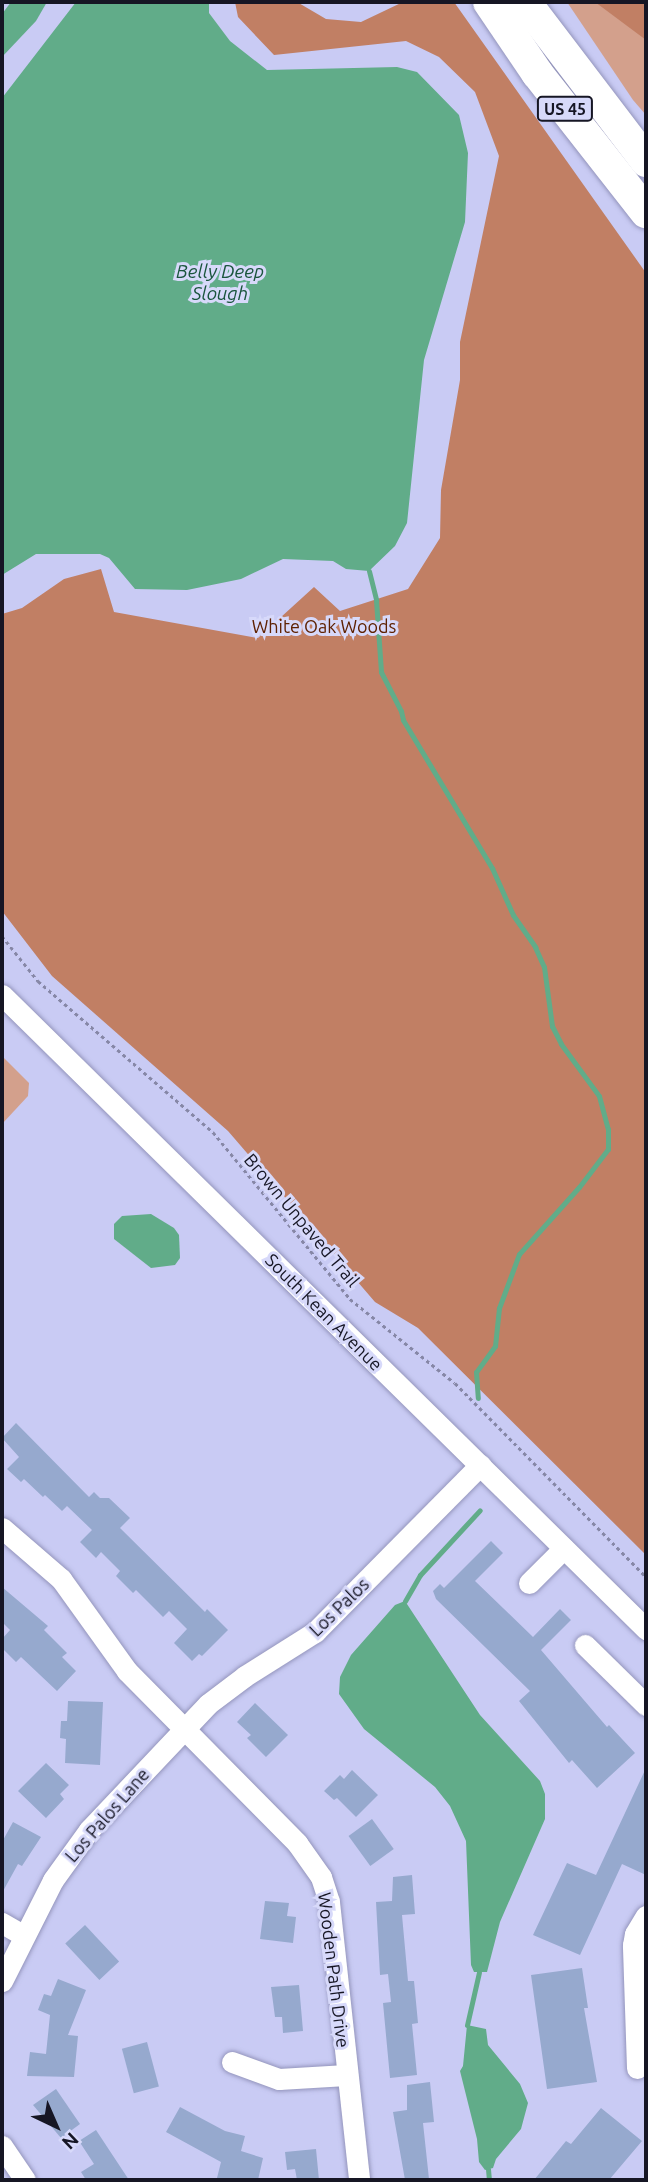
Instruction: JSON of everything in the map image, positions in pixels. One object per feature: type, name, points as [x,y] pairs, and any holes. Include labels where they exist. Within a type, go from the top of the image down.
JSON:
[{"type":"highway","name":"US 45","points":[[489,2],[537,73],[646,212]]},
{"type":"highway","name":"US 45","points":[[525,2],[646,161]]},
{"type":"street","name":"South Kean Avenue","points":[[2,995],[646,1629]]},
{"type":"street","name":"Los Palos","points":[[183,1731],[223,1690],[315,1632],[480,1465]]},
{"type":"street","name":"Wooden Path Drive","points":[[2,1528],[61,1579],[127,1671],[183,1731],[297,1843],[321,1877],[329,1902],[359,2180]]},
{"type":"street","points":[[529,1583],[564,1548]]},
{"type":"street","points":[[585,1646],[646,1705]]},
{"type":"street","name":"Los Palos Lane","points":[[2,1981],[23,1934],[70,1853],[183,1731]]},
{"type":"street","points":[[638,2068],[633,1945],[635,1934],[646,1916]]},
{"type":"street","points":[[2,1923],[23,1934]]},
{"type":"street","points":[[233,2062],[279,2079],[346,2075]]},
{"type":"street","points":[[2,2146],[25,2180]]},
{"type":"path","name":"Brown Unpaved Trail","points":[[2,936],[38,981],[213,1132],[350,1298],[455,1383],[646,1577]]},
{"type":"shaded area","points":[[567,2],[646,2],[646,115],[633,100]]},
{"type":"shaded area","points":[[2,1056],[29,1083],[28,1096],[2,1124]]},
{"type":"green space","name":"White Oak Woods","points":[[235,2],[297,2],[326,19],[361,22],[403,2],[454,2],[646,273],[646,1555],[418,1328],[375,1302],[228,1131],[52,976],[2,911],[2,614],[22,608],[64,579],[101,569],[114,612],[258,638],[314,587],[340,611],[408,589],[440,538],[441,490],[460,380],[460,342],[499,156],[475,92],[439,57],[406,41],[274,55],[238,17]]},
{"type":"green space","points":[[595,2],[646,2],[646,40]]},
{"type":"water","points":[[11,2],[47,2],[36,21],[2,57],[2,14]]},
{"type":"water","name":"Belly Deep Slough","points":[[76,2],[209,2],[209,13],[230,41],[267,70],[397,67],[417,72],[459,115],[468,153],[465,222],[424,360],[407,523],[395,546],[369,571],[346,569],[333,561],[283,559],[241,579],[187,590],[135,589],[109,558],[100,554],[36,554],[2,575],[2,98]]},
{"type":"water","points":[[151,1214],[174,1228],[179,1235],[180,1258],[175,1265],[151,1268],[114,1239],[114,1224],[122,1216]]},
{"type":"water","points":[[405,1601],[480,1715],[540,1781],[545,1794],[545,1819],[500,1922],[487,1972],[474,1972],[471,1965],[466,1841],[450,1806],[435,1787],[364,1729],[339,1694],[340,1677],[351,1655],[395,1605]]},
{"type":"water","points":[[467,2025],[486,2029],[488,2045],[520,2084],[528,2103],[521,2129],[496,2159],[493,2168],[485,2170],[479,2162],[477,2139],[460,2071],[463,2066]]},
{"type":"building","points":[[16,1423],[89,1497],[94,1492],[100,1498],[109,1498],[130,1518],[120,1528],[205,1612],[207,1609],[228,1630],[202,1656],[199,1654],[192,1661],[174,1643],[187,1629],[169,1611],[163,1617],[136,1590],[133,1593],[116,1576],[120,1571],[101,1552],[96,1558],[80,1542],[92,1530],[67,1506],[62,1511],[45,1495],[43,1497],[24,1479],[21,1482],[7,1469],[19,1457],[2,1438]]},
{"type":"building","points":[[491,1541],[503,1553],[475,1581],[533,1637],[560,1609],[571,1620],[541,1650],[607,1727],[609,1725],[635,1753],[597,1788],[572,1760],[569,1763],[519,1701],[530,1691],[436,1599],[433,1591],[440,1584],[444,1588]]},
{"type":"building","points":[[2,1587],[48,1626],[44,1630],[67,1653],[62,1657],[76,1671],[57,1691],[21,1657],[16,1662],[2,1648],[2,1639],[10,1630],[2,1622]]},
{"type":"building","points":[[68,1701],[103,1702],[100,1765],[65,1763],[66,1739],[60,1738],[61,1721],[67,1721]]},
{"type":"building","points":[[255,1703],[288,1735],[266,1757],[247,1738],[251,1735],[237,1722]]},
{"type":"building","points":[[46,1763],[69,1785],[60,1794],[64,1799],[46,1818],[18,1791]]},
{"type":"building","points":[[646,1768],[646,1875],[622,1864],[580,1955],[533,1935],[567,1863],[596,1875]]},
{"type":"building","points":[[352,1770],[378,1795],[356,1817],[337,1798],[334,1800],[324,1791],[340,1775],[344,1779]]},
{"type":"building","points":[[372,1819],[394,1849],[370,1866],[349,1836]]},
{"type":"building","points":[[13,1822],[41,1837],[22,1866],[18,1864],[2,1893],[2,1842]]},
{"type":"building","points":[[412,1875],[415,1914],[402,1915],[408,1981],[414,1981],[418,2023],[412,2024],[417,2075],[390,2078],[383,2003],[391,2002],[388,1974],[380,1975],[376,1902],[392,1901],[393,1877]]},
{"type":"building","points":[[265,1901],[289,1903],[287,1916],[296,1917],[293,1943],[260,1939]]},
{"type":"building","points":[[85,1925],[119,1962],[99,1980],[65,1943]]},
{"type":"building","points":[[582,1968],[588,2008],[584,2008],[597,2082],[547,2089],[531,1975]]},
{"type":"building","points":[[58,1979],[86,1990],[68,2035],[78,2036],[74,2077],[27,2076],[30,2052],[46,2054],[50,2015],[38,2010],[44,1994],[51,1996]]},
{"type":"building","points":[[299,1985],[303,2031],[283,2033],[282,2017],[275,2017],[271,1987]]},
{"type":"building","points":[[147,2042],[159,2086],[134,2093],[122,2049]]},
{"type":"building","points":[[430,2082],[434,2122],[423,2123],[429,2179],[405,2180],[393,2112],[407,2110],[407,2085]]},
{"type":"building","points":[[56,2089],[80,2124],[61,2138],[33,2105]]},
{"type":"building","points":[[180,2107],[225,2131],[245,2136],[241,2151],[263,2158],[258,2180],[217,2178],[221,2162],[166,2132]]},
{"type":"building","points":[[601,2108],[642,2141],[609,2180],[534,2180],[566,2141],[571,2144]]},
{"type":"building","points":[[96,2130],[129,2180],[86,2180],[81,2172],[94,2164],[79,2141]]},
{"type":"building","points":[[316,2149],[319,2180],[297,2180],[295,2169],[287,2170],[285,2152]]},
{"type":"waterway","points":[[369,571],[376,600],[381,672],[403,720],[492,868],[513,915],[535,947],[544,967],[552,1026],[561,1044],[599,1096],[608,1129],[608,1149],[579,1187],[519,1254],[499,1308],[495,1346],[476,1372],[478,1398]]},
{"type":"waterway","points":[[405,1601],[420,1575],[480,1510]]},
{"type":"waterway","points":[[467,2025],[479,1972]]},
{"type":"waterway","points":[[488,2169],[489,2180]]}]
